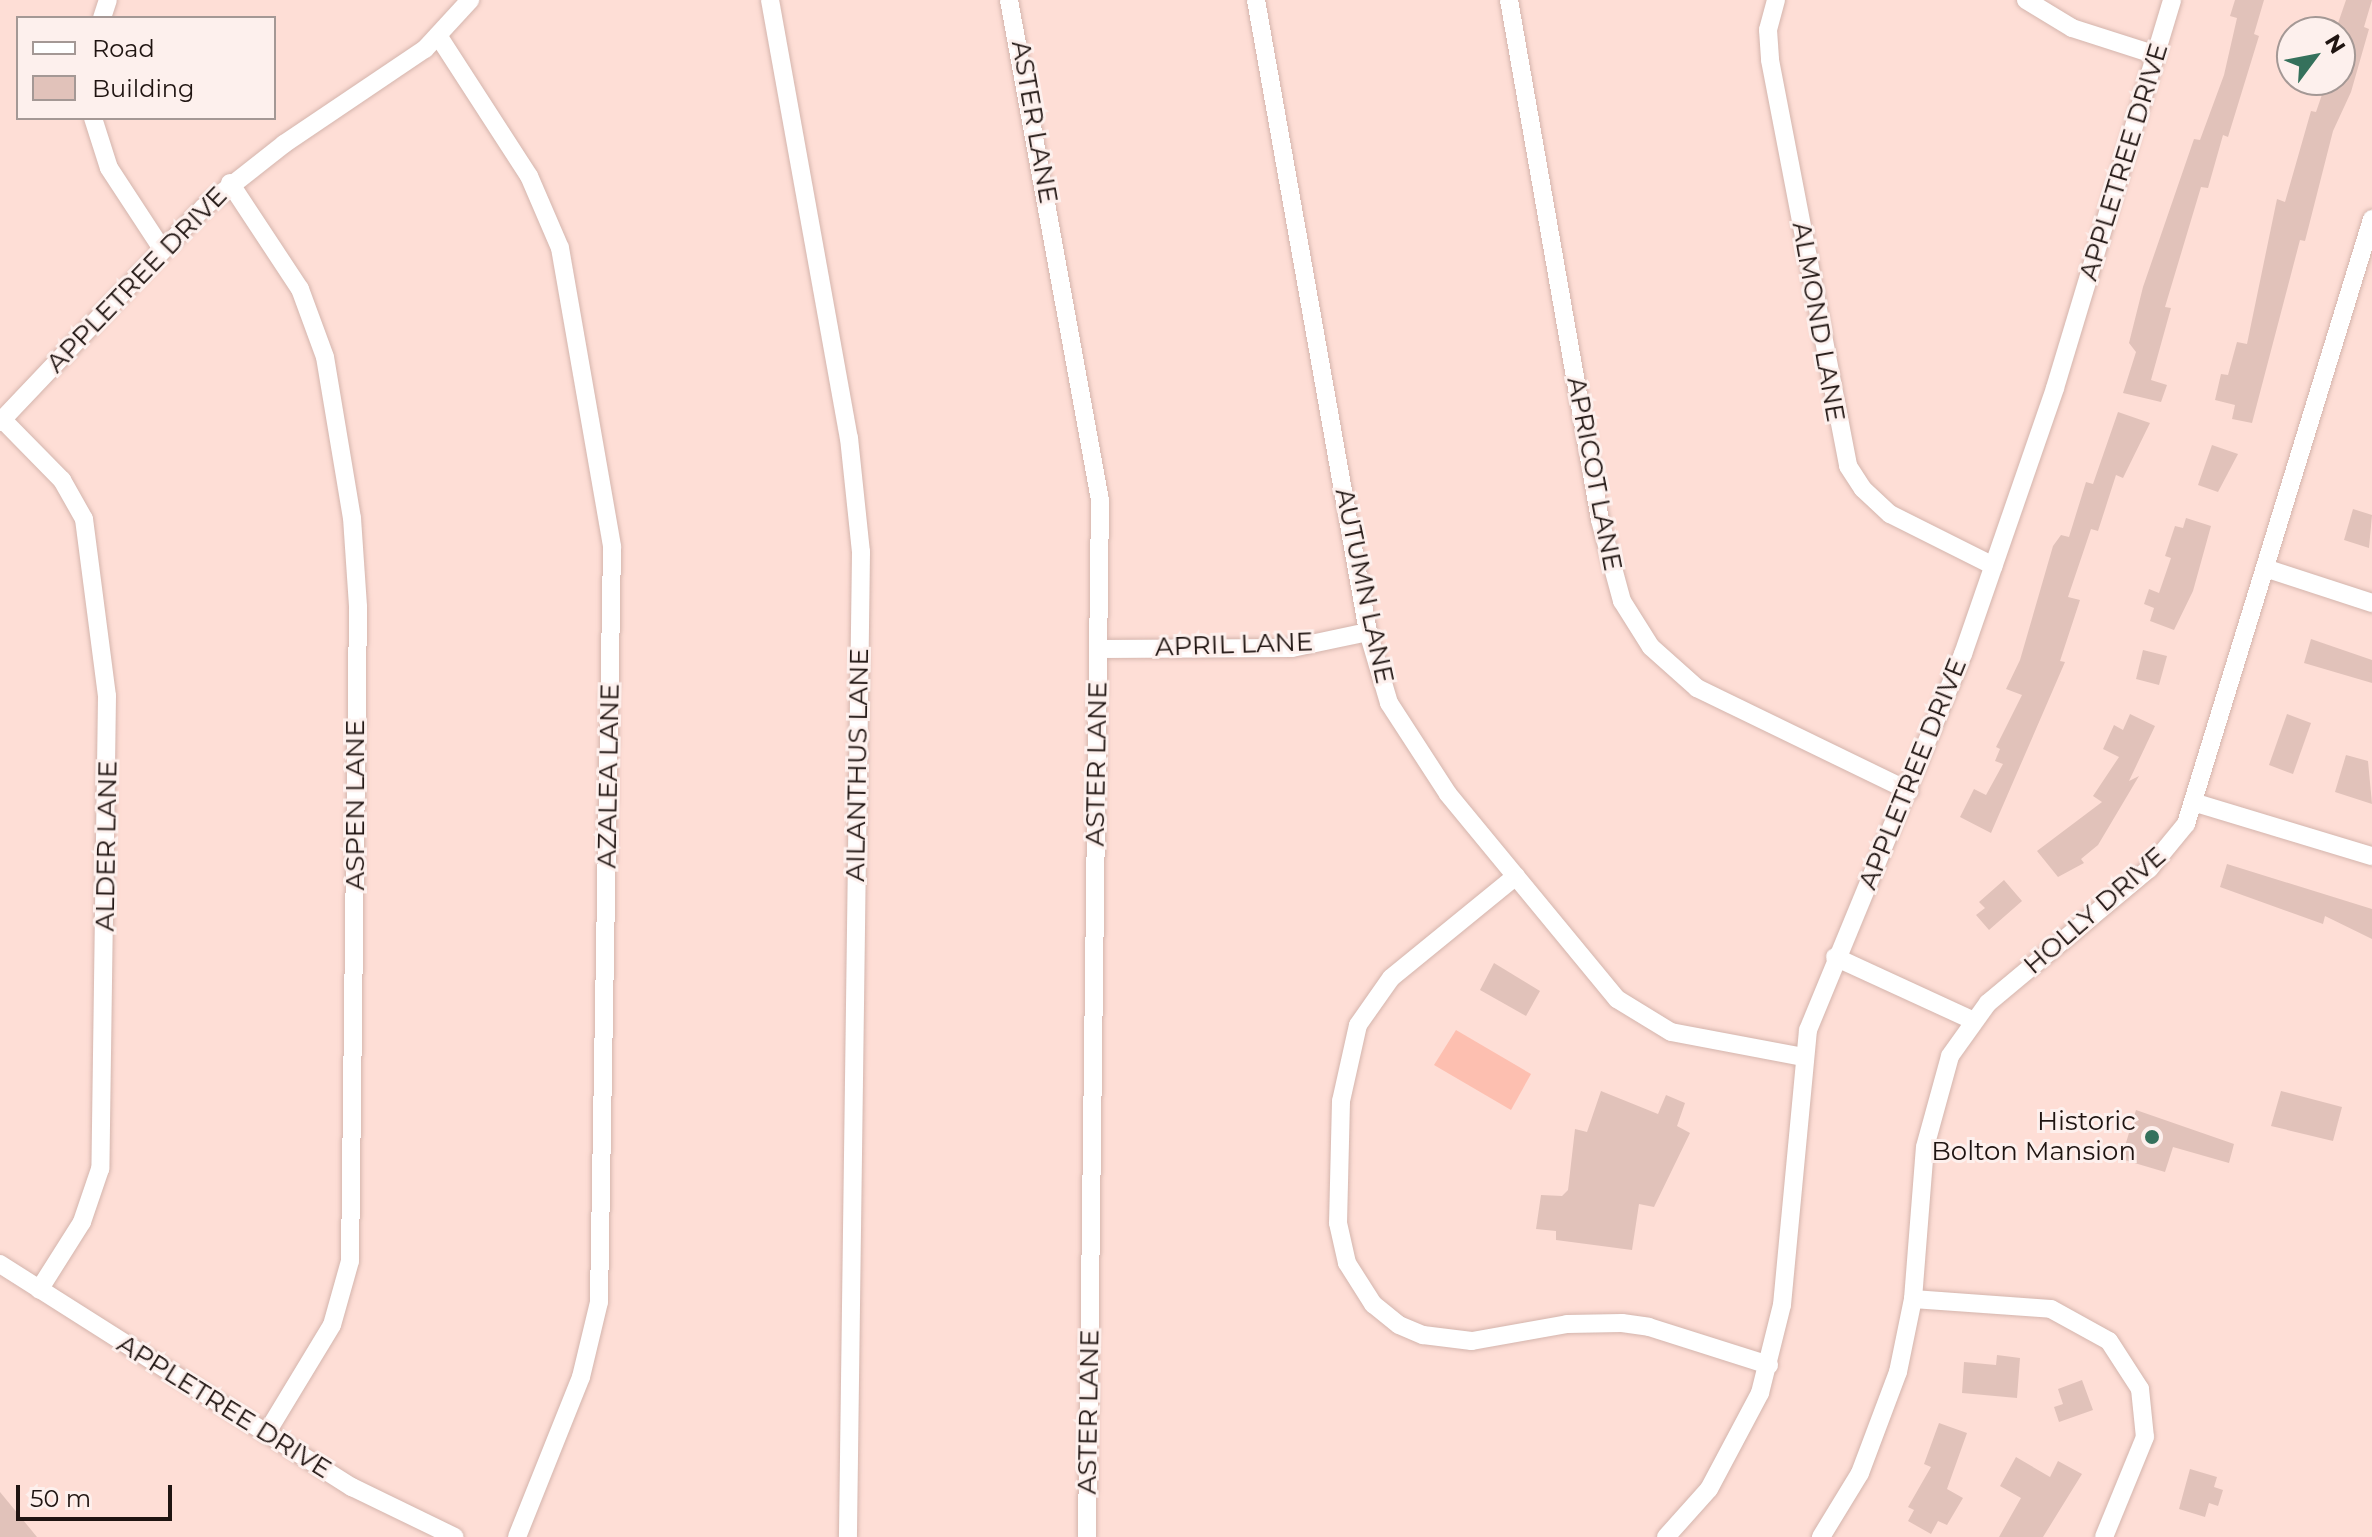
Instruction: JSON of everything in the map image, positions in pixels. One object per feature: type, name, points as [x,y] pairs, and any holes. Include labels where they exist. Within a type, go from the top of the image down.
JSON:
[{"type":"street","name":"APPLETREE DRIVE","points":[[1,420],[162,249],[230,183],[439,37],[470,0]]},
{"type":"street","name":"AILANTHUS LANE","points":[[770,0],[849,438],[861,552],[848,1537]]},
{"type":"street","name":"ASTER LANE","points":[[1009,0],[1091,435],[1101,546],[1087,1537]]},
{"type":"street","name":"AUTUMN LANE","points":[[1256,0],[1368,632],[1389,703],[1408,741],[1591,971],[1645,1020],[1707,1042],[1803,1057]]},
{"type":"street","name":"APRICOT LANE","points":[[1509,0],[1600,520],[1622,601],[1651,647],[1697,688],[1909,791]]},
{"type":"street","name":"ALMOND LANE","points":[[1776,0],[1768,30],[1770,60],[1848,466],[1863,489],[1890,514],[1994,566]]},
{"type":"street","points":[[2026,0],[2072,28],[2156,55]]},
{"type":"street","name":"APPLETREE DRIVE","points":[[1666,1537],[1709,1489],[1735,1448],[1769,1365],[1782,1305],[1803,1057],[1835,957],[1909,791],[1994,566],[2055,388],[2172,0]]},
{"type":"street","name":"AZALEA LANE","points":[[439,37],[529,176],[560,248],[612,547],[599,1302],[581,1377],[517,1537]]},
{"type":"street","points":[[94,120],[109,168],[162,249]]},
{"type":"street","name":"ASPEN LANE","points":[[230,183],[277,251],[313,319],[330,381],[352,518],[358,591],[350,1261],[332,1325],[266,1434]]},
{"type":"street","name":"HOLLY DRIVE","points":[[1821,1537],[1876,1438],[1898,1372],[1913,1299],[1925,1147],[1937,1090],[1972,1020],[2149,869],[2173,844],[2196,803],[2372,219]]},
{"type":"street","name":"ALDER LANE","points":[[1,420],[62,480],[84,519],[107,696],[100,1169],[82,1222],[39,1290]]},
{"type":"street","points":[[2265,568],[2372,603]]},
{"type":"street","name":"APRIL LANE","points":[[1099,649],[1292,648],[1368,632]]},
{"type":"street","points":[[2196,803],[2372,856]]},
{"type":"street","points":[[1516,876],[1391,978],[1358,1025],[1341,1101],[1338,1223],[1347,1263],[1359,1287],[1399,1325],[1448,1341],[1567,1324],[1622,1323],[1687,1337],[1769,1365]]},
{"type":"street","points":[[1835,957],[1972,1020]]},
{"type":"street","name":"APPLETREE DRIVE","points":[[0,1264],[352,1487],[455,1537]]},
{"type":"street","points":[[1913,1299],[2051,1309],[2109,1341],[2140,1389],[2145,1437],[2104,1537]]},
{"type":"shaded area","points":[[1456,1030],[1531,1074],[1511,1110],[1434,1065]]},
{"type":"building","points":[[2235,0],[2264,0],[2254,34],[2259,36],[2228,137],[2223,135],[2208,188],[2201,187],[2165,307],[2171,308],[2151,380],[2167,385],[2161,402],[2123,393],[2136,352],[2129,343],[2143,287],[2194,139],[2200,140],[2224,75],[2237,18],[2230,16]]},
{"type":"building","points":[[2346,0],[2372,0],[2364,27],[2369,29],[2356,74],[2356,16],[2340,16]]},
{"type":"building","points":[[2322,96],[2349,96],[2333,131],[2305,241],[2300,240],[2252,423],[2232,419],[2235,405],[2215,400],[2221,374],[2228,375],[2237,342],[2247,344],[2277,199],[2285,202],[2311,111],[2316,112]]},
{"type":"building","points":[[2118,412],[2150,423],[2123,478],[2116,475],[2098,531],[2091,529],[2068,597],[2080,600],[2060,661],[2065,662],[1991,833],[1960,817],[1974,789],[1986,795],[2003,764],[1995,761],[2000,749],[1996,747],[2022,695],[2006,689],[2020,660],[2053,546],[2061,535],[2069,537],[2086,482],[2093,484]]},
{"type":"building","points":[[2212,445],[2238,454],[2218,492],[2198,485]]},
{"type":"building","points":[[2353,509],[2372,515],[2369,548],[2344,540]]},
{"type":"building","points":[[2186,518],[2211,526],[2193,591],[2174,630],[2150,621],[2154,608],[2144,604],[2149,589],[2159,593],[2171,558],[2165,556],[2175,526],[2183,528]]},
{"type":"building","points":[[2311,639],[2372,660],[2372,683],[2304,663]]},
{"type":"building","points":[[2143,650],[2167,656],[2159,685],[2136,679]]},
{"type":"building","points":[[2130,714],[2155,726],[2129,781],[2139,776],[2098,845],[2081,859],[2084,863],[2058,877],[2037,851],[2102,802],[2093,796],[2119,757],[2103,749],[2114,725],[2123,730]]},
{"type":"building","points":[[2287,714],[2311,723],[2293,774],[2269,765]]},
{"type":"building","points":[[2346,755],[2368,761],[2372,804],[2335,792]]},
{"type":"building","points":[[2227,864],[2372,909],[2372,939],[2325,916],[2323,924],[2220,887]]},
{"type":"building","points":[[2004,880],[2022,901],[1989,930],[1976,915],[1985,908],[1979,902]]},
{"type":"building","points":[[1494,963],[1540,991],[1526,1016],[1480,990]]},
{"type":"building","points":[[1601,1091],[1658,1114],[1666,1095],[1685,1103],[1677,1126],[1690,1133],[1654,1207],[1639,1204],[1632,1250],[1556,1240],[1556,1231],[1536,1229],[1541,1195],[1562,1196],[1568,1190],[1575,1129],[1587,1132]]},
{"type":"building","points":[[2281,1091],[2342,1107],[2333,1141],[2271,1126]]},
{"type":"building","points":[[2136,1110],[2234,1144],[2229,1163],[2173,1147],[2165,1172],[2121,1159]]},
{"type":"building","points":[[1997,1355],[2020,1358],[2017,1398],[1962,1393],[1964,1362],[1996,1365]]},
{"type":"building","points":[[2082,1380],[2093,1410],[2059,1422],[2054,1407],[2063,1404],[2058,1389]]},
{"type":"building","points":[[1939,1423],[1967,1433],[1947,1489],[1963,1498],[1947,1525],[1938,1521],[1931,1534],[1908,1521],[1914,1510],[1908,1507],[1931,1467],[1924,1464]]},
{"type":"building","points":[[2016,1457],[2050,1477],[2058,1461],[2082,1474],[2043,1537],[1999,1537],[2021,1498],[2000,1486]]},
{"type":"building","points":[[2190,1469],[2217,1477],[2214,1487],[2223,1490],[2218,1506],[2209,1503],[2205,1517],[2179,1509]]},
{"type":"building","points":[[0,1492],[37,1537],[0,1537]]},
{"type":"place","name":"Historic Bolton Mansion","points":[[2152,1137]]}]
